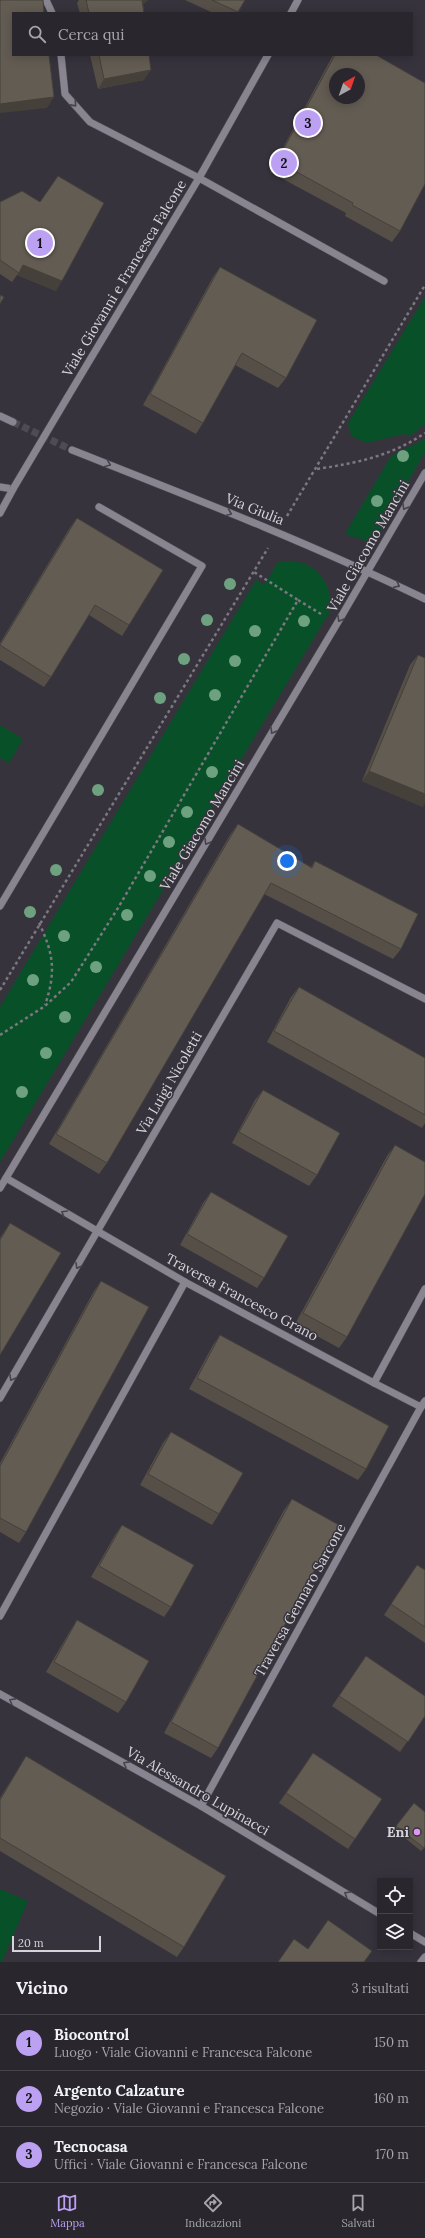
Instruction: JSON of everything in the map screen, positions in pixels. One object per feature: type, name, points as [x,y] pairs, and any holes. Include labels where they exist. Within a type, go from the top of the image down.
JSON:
[{"type":"street","points":[[46,0],[52,12]]},
{"type":"street","points":[[292,12],[298,0]]},
{"type":"street","points":[[61,56],[65,94],[90,122],[199,178],[384,281]]},
{"type":"street","name":"Viale Giovanni e Francesca Falcone","points":[[0,513],[199,178],[267,56]]},
{"type":"street","points":[[0,416],[13,422]]},
{"type":"street","name":"Via Giulia","points":[[72,450],[278,532],[368,571],[425,599]]},
{"type":"street","name":"Viale Giacomo Mancini","points":[[0,1188],[425,473]]},
{"type":"street","points":[[0,487],[13,489]]},
{"type":"street","points":[[0,906],[202,566],[99,507]]},
{"type":"street","name":"Via Luigi Nicoletti","points":[[0,1398],[277,923],[425,999]]},
{"type":"street","name":"Traversa Francesco Grano","points":[[6,1178],[185,1282],[374,1383],[423,1404]]},
{"type":"street","points":[[0,1616],[185,1282]]},
{"type":"street","points":[[374,1383],[425,1289]]},
{"type":"street","name":"Traversa Gennaro Sarcone","points":[[201,1806],[423,1404]]},
{"type":"street","name":"Via Alessandro Lupinacci","points":[[0,1694],[201,1806],[377,1912]]},
{"type":"street","points":[[413,1934],[425,1942]]},
{"type":"street","points":[[421,1962],[425,1957]]},
{"type":"path","points":[[0,990],[254,572],[425,285]]},
{"type":"path","points":[[316,469],[362,462],[411,442],[425,433]]},
{"type":"path","points":[[254,572],[326,617]]},
{"type":"path","points":[[0,1035],[45,1006],[72,982],[109,922],[297,600]]},
{"type":"path","points":[[40,923],[49,943],[53,960],[52,986],[45,1006]]},
{"type":"green space","points":[[425,297],[425,424],[410,436],[404,434],[367,443],[351,436],[348,423]]},
{"type":"green space","points":[[425,439],[425,452],[379,533],[367,541],[345,534],[391,456]]},
{"type":"green space","points":[[294,561],[311,567],[322,577],[329,591],[332,608],[0,1162],[0,1007],[256,580],[264,585],[278,562]]},
{"type":"green space","points":[[0,725],[23,739],[9,763],[0,758]]},
{"type":"green space","points":[[0,1889],[28,1901],[2,1962],[0,1962]]},
{"type":"building","points":[[0,0],[43,0],[44,12],[12,12],[12,56],[49,56],[54,97],[0,104]]},
{"type":"building","points":[[86,0],[143,0],[144,12],[89,12]]},
{"type":"building","points":[[212,0],[245,0],[238,12]]},
{"type":"building","points":[[99,56],[149,56],[151,70],[104,79]]},
{"type":"building","points":[[334,56],[378,56],[425,83],[425,184],[400,231],[352,205],[353,203],[277,161]]},
{"type":"building","points":[[58,176],[104,203],[62,281],[23,265],[19,273],[0,260],[0,202],[22,191],[40,202]]},
{"type":"building","points":[[220,267],[317,320],[286,378],[242,353],[203,423],[150,394]]},
{"type":"building","points":[[0,295],[4,297],[0,304]]},
{"type":"building","points":[[77,518],[163,570],[129,625],[95,605],[51,677],[0,645]]},
{"type":"building","points":[[418,655],[425,658],[425,794],[369,771]]},
{"type":"building","points":[[238,824],[312,868],[315,861],[418,914],[401,949],[271,883],[107,1163],[56,1134]]},
{"type":"building","points":[[299,987],[425,1058],[425,1115],[274,1031]]},
{"type":"building","points":[[263,1090],[340,1133],[317,1175],[239,1132]]},
{"type":"building","points":[[395,1145],[425,1162],[425,1194],[347,1337],[303,1313]]},
{"type":"building","points":[[211,1192],[288,1236],[264,1278],[187,1234]]},
{"type":"building","points":[[10,1223],[61,1253],[0,1355],[0,1240]]},
{"type":"building","points":[[101,1281],[149,1307],[26,1532],[0,1518],[0,1466]]},
{"type":"building","points":[[220,1335],[389,1426],[366,1469],[197,1378]]},
{"type":"building","points":[[171,1432],[243,1473],[219,1514],[148,1474]]},
{"type":"building","points":[[292,1499],[339,1525],[218,1748],[171,1722]]},
{"type":"building","points":[[122,1525],[194,1565],[171,1607],[99,1566]]},
{"type":"building","points":[[417,1565],[425,1570],[425,1627],[391,1604]]},
{"type":"building","points":[[77,1620],[149,1661],[126,1702],[54,1662]]},
{"type":"building","points":[[366,1656],[425,1696],[425,1716],[408,1742],[339,1696]]},
{"type":"building","points":[[313,1753],[382,1799],[355,1839],[286,1793]]},
{"type":"building","points":[[26,1756],[226,1876],[184,1947],[0,1838],[0,1800]]},
{"type":"building","points":[[414,1803],[425,1812],[424,1848],[396,1826]]},
{"type":"building","points":[[328,1920],[372,1951],[364,1962],[278,1962],[294,1939],[308,1949]]},
{"type":"tunnel","points":[[13,422],[72,450]]},
{"type":"place","name":"Tecnocasa","points":[[308,123]]},
{"type":"place","name":"Argento Calzature","points":[[284,163]]},
{"type":"place","name":"Biocontrol","points":[[40,243]]},
{"type":"place","name":"Eni","points":[[417,1832]]}]
